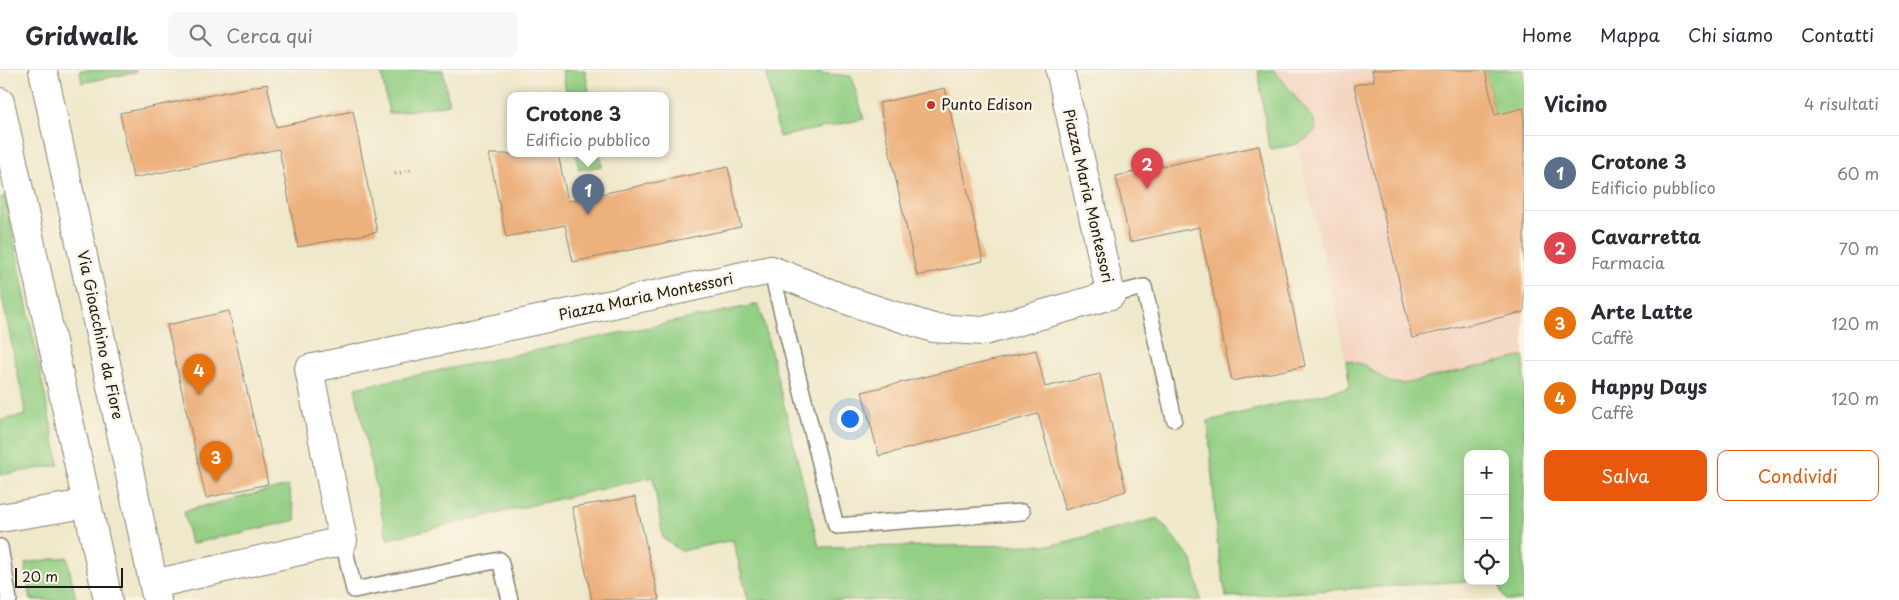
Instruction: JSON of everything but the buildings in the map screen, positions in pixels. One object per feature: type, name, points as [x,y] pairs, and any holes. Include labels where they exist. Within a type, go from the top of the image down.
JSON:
[{"type":"street","name":"Via Gioacchino da Fiore","points":[[43,70],[156,592]]},
{"type":"street","name":"Piazza Maria Montessori","points":[[343,540],[309,369],[771,270],[852,302],[933,328],[984,331],[1111,295],[1060,70]]},
{"type":"street","points":[[0,102],[108,600]]},
{"type":"street","points":[[0,518],[86,504]]},
{"type":"street","points":[[156,592],[343,540]]},
{"type":"lane","points":[[771,270],[836,526],[1022,512]]},
{"type":"lane","points":[[1111,295],[1144,287],[1174,419]]},
{"type":"lane","points":[[343,540],[354,590],[500,560],[510,600]]},
{"type":"lane","points":[[0,547],[8,600]]},
{"type":"path","points":[[395,174],[411,170]]},
{"type":"shaded area","points":[[1258,70],[1524,70],[1524,483],[1509,460],[1509,450],[1464,450],[1464,452],[1351,387],[1335,306],[1297,145],[1269,149]]},
{"type":"green space","points":[[80,70],[136,70],[136,72],[82,83]]},
{"type":"green space","points":[[381,70],[443,70],[449,104],[389,114]]},
{"type":"green space","points":[[562,70],[585,70],[589,92],[566,92]]},
{"type":"green space","points":[[766,70],[789,70],[851,76],[864,119],[779,137]]},
{"type":"green space","points":[[1258,70],[1274,70],[1314,120],[1316,130],[1306,139],[1295,144],[1269,149]]},
{"type":"green space","points":[[1485,70],[1524,70],[1524,108],[1498,128]]},
{"type":"green space","points":[[577,157],[600,157],[602,166],[579,170]]},
{"type":"green space","points":[[5,196],[59,465],[0,475],[0,420],[26,415],[0,287],[0,198]]},
{"type":"green space","points":[[759,304],[819,547],[1053,545],[1158,518],[1192,560],[1201,600],[748,600],[733,540],[681,551],[663,538],[653,477],[387,539],[355,388]]},
{"type":"green space","points":[[1524,356],[1524,600],[1505,600],[1499,585],[1509,585],[1509,450],[1464,450],[1464,581],[1226,597],[1217,541],[1208,421],[1350,387],[1346,360],[1365,365],[1388,382],[1403,384]]},
{"type":"green space","points":[[288,486],[296,520],[191,544],[184,511]]},
{"type":"green space","points":[[67,557],[76,600],[31,600],[25,563]]},
{"type":"place","name":"Punto Edison","points":[[931,105]]},
{"type":"place","name":"Cavarretta","points":[[1147,189]]},
{"type":"place","name":"Crotone 3","points":[[588,215]]},
{"type":"place","name":"Happy Days","points":[[199,395]]},
{"type":"place","name":"Arte Latte","points":[[216,482]]}]
